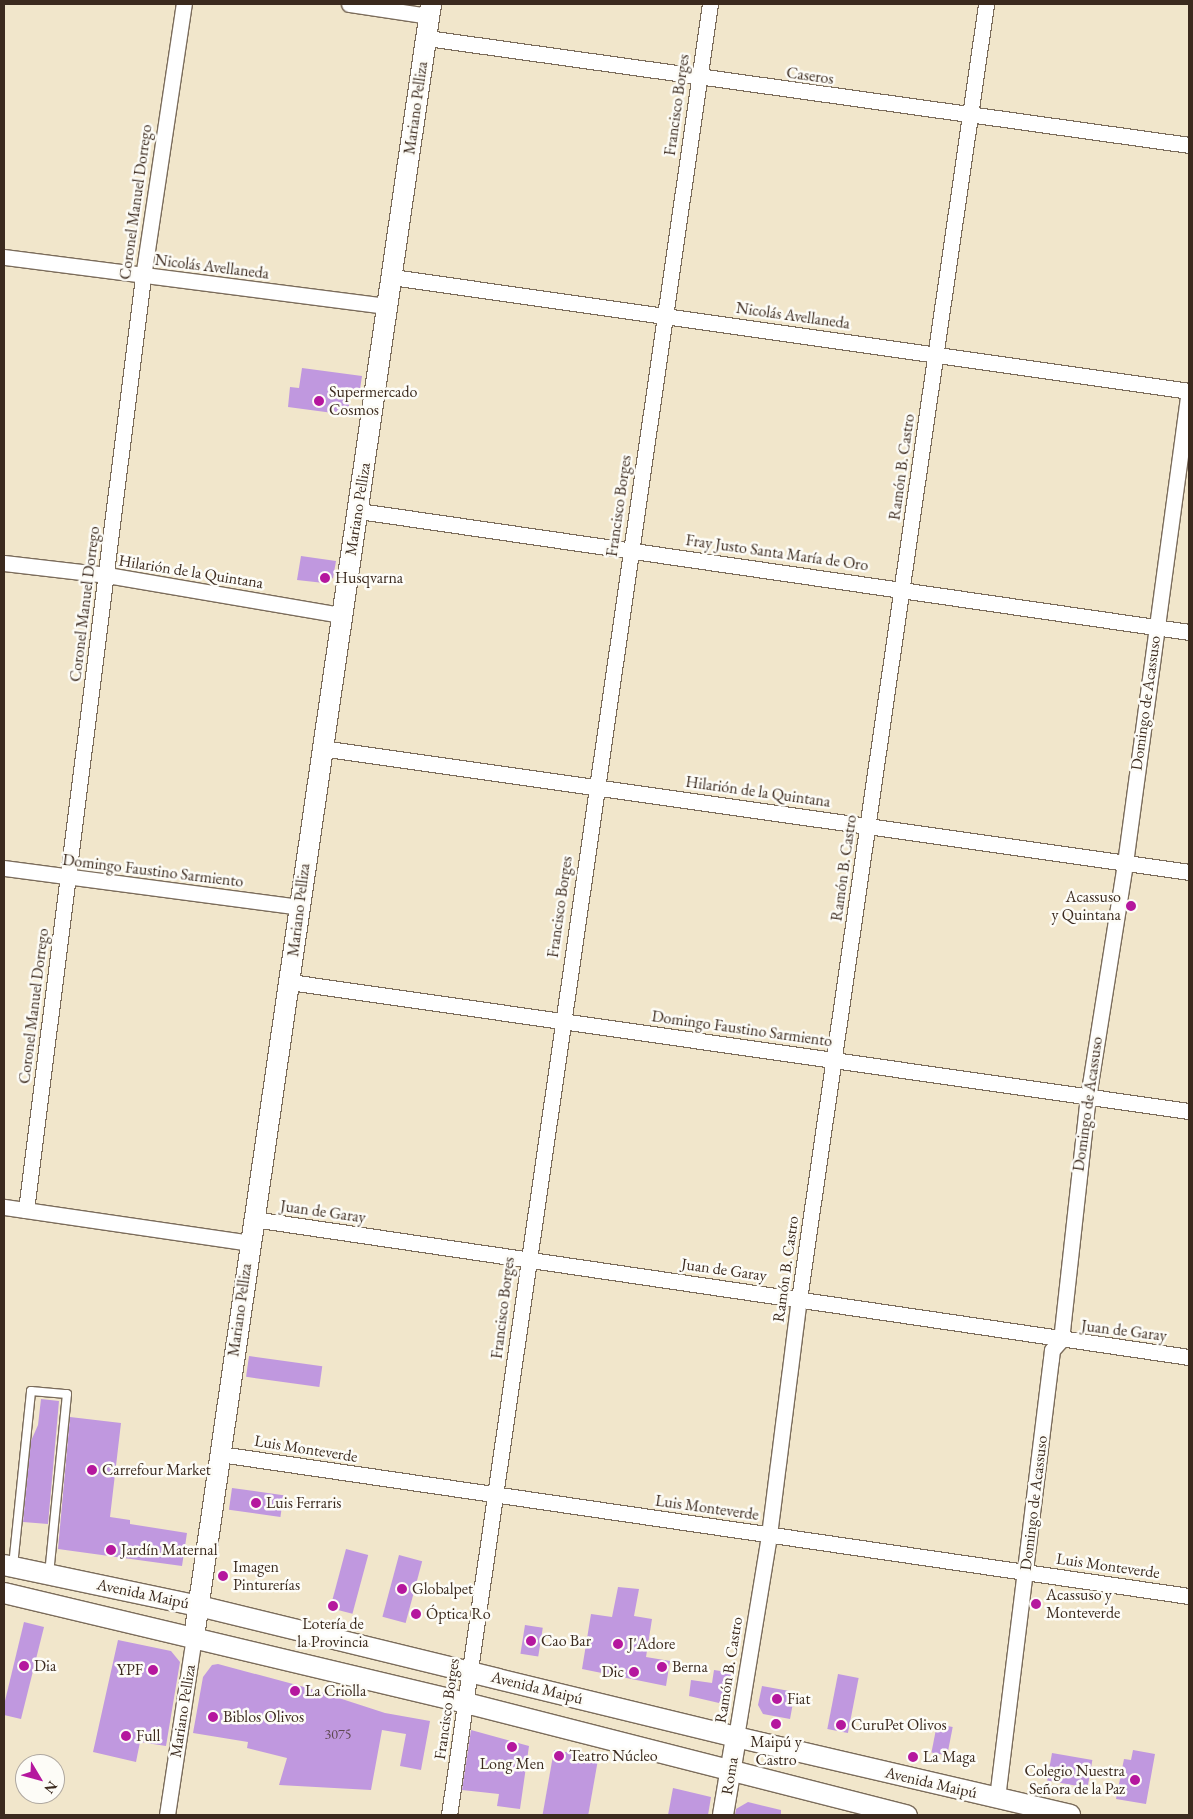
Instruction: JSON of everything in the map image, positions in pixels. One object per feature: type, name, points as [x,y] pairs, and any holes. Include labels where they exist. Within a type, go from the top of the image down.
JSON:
[{"type":"main road","name":"Mariano Pelliza","points":[[194,1637],[253,1219],[290,982],[321,748],[359,511],[430,10]]},
{"type":"main road","name":"Avenida Maipú","points":[[8,1566],[199,1606],[470,1672],[736,1737],[995,1807],[1070,1815]]},
{"type":"main road","name":"Avenida Maipú","points":[[4,1593],[466,1702],[730,1772],[907,1815]]},
{"type":"main road","name":"Roma","points":[[724,1815],[736,1737]]},
{"type":"street","name":"Coronel Manuel Dorrego","points":[[26,1210],[143,276],[184,4]]},
{"type":"street","points":[[349,4],[430,10]]},
{"type":"street","name":"Francisco Borges","points":[[449,1815],[496,1496],[561,1021],[710,4]]},
{"type":"street","name":"Ramón B. Castro","points":[[736,1737],[769,1535],[799,1299],[986,4]]},
{"type":"street","name":"Caseros","points":[[426,38],[970,117],[1189,145]]},
{"type":"street","name":"Nicolás Avellaneda","points":[[4,257],[387,306]]},
{"type":"street","name":"Nicolás Avellaneda","points":[[392,277],[1189,391]]},
{"type":"street","name":"Domingo de Acassuso","points":[[995,1807],[1026,1572],[1052,1350],[1060,1340],[1088,1097],[1125,863],[1189,391]]},
{"type":"street","name":"Fray Justo Santa María de Oro","points":[[359,511],[1189,632]]},
{"type":"street","name":"Hilarión de la Quintana","points":[[4,563],[107,575],[342,615]]},
{"type":"street","name":"Hilarión de la Quintana","points":[[321,748],[1189,872]]},
{"type":"street","name":"Domingo Faustino Sarmiento","points":[[4,868],[68,878],[299,907]]},
{"type":"street","name":"Domingo Faustino Sarmiento","points":[[290,982],[1189,1111]]},
{"type":"street","points":[[4,1207],[250,1243]]},
{"type":"street","name":"Juan de Garay","points":[[253,1219],[799,1299],[1060,1340],[1189,1357]]},
{"type":"street","name":"Luis Monteverde","points":[[220,1454],[496,1496],[1189,1596]]},
{"type":"street","name":"Mariano Pelliza","points":[[167,1815],[194,1637]]},
{"type":"lane","points":[[8,1566],[31,1391],[66,1394],[50,1574]]},
{"type":"building","points":[[302,368],[362,376],[359,396],[350,395],[348,415],[288,407],[290,387],[299,388]]},
{"type":"building","points":[[301,556],[336,561],[333,578],[324,583],[297,580]]},
{"type":"building","points":[[249,1356],[322,1366],[319,1387],[246,1377]]},
{"type":"building","points":[[41,1399],[59,1401],[48,1524],[23,1522],[31,1441],[38,1425]]},
{"type":"building","name":"Carrefour Market","points":[[70,1417],[121,1423],[110,1517],[130,1520],[130,1524],[187,1533],[182,1566],[58,1549]]},
{"type":"building","name":"Luis Ferraris","points":[[232,1488],[283,1495],[280,1517],[229,1510]]},
{"type":"building","points":[[346,1549],[368,1555],[352,1614],[330,1608]]},
{"type":"building","name":"Globalpet","points":[[399,1555],[422,1561],[406,1623],[382,1617]]},
{"type":"building","points":[[618,1587],[639,1589],[634,1616],[652,1619],[646,1657],[670,1661],[666,1686],[582,1669],[591,1614],[612,1617]]},
{"type":"building","name":"Dia","points":[[24,1622],[44,1627],[21,1719],[4,1715],[4,1705]]},
{"type":"building","name":"Cao Bar","points":[[525,1625],[543,1628],[538,1656],[520,1654]]},
{"type":"building","points":[[118,1640],[171,1651],[180,1662],[166,1746],[140,1742],[136,1762],[93,1752]]},
{"type":"building","points":[[218,1664],[308,1688],[385,1713],[430,1721],[421,1770],[400,1766],[406,1734],[382,1730],[371,1790],[279,1785],[287,1758],[247,1748],[248,1742],[193,1733],[203,1677],[212,1665]]},
{"type":"building","points":[[714,1670],[733,1673],[728,1697],[719,1703],[689,1696],[691,1680],[712,1683]]},
{"type":"building","points":[[838,1674],[859,1678],[848,1733],[827,1729]]},
{"type":"building","name":"Fiat","points":[[762,1686],[795,1692],[790,1719],[763,1714],[758,1705]]},
{"type":"building","points":[[937,1724],[953,1727],[947,1756],[931,1752]]},
{"type":"building","points":[[471,1730],[529,1746],[520,1809],[497,1806],[499,1794],[462,1790]]},
{"type":"building","points":[[554,1750],[598,1758],[588,1815],[543,1815]]},
{"type":"building","name":"Colegio Nuestra Señora de la Paz","points":[[1133,1750],[1155,1754],[1146,1804],[1116,1799],[1124,1759],[1131,1760]]},
{"type":"building","points":[[1052,1753],[1092,1760],[1088,1788],[1047,1781]]},
{"type":"building","points":[[673,1788],[711,1797],[708,1815],[668,1815]]},
{"type":"building","points":[[748,1802],[781,1810],[781,1815],[735,1815],[736,1809]]},
{"type":"place","name":"Supermercado Cosmos","points":[[319,401]]},
{"type":"place","name":"Husqvarna","points":[[325,578]]},
{"type":"place","name":"Acassuso y Quintana","points":[[1131,906]]},
{"type":"place","name":"Carrefour Market","points":[[92,1470]]},
{"type":"place","name":"Luis Ferraris","points":[[256,1503]]},
{"type":"place","name":"Jardín Maternal","points":[[111,1550]]},
{"type":"place","name":"Imagen Pinturerías","points":[[223,1576]]},
{"type":"place","name":"Globalpet","points":[[402,1589]]},
{"type":"place","name":"Acassuso y Monteverde","points":[[1036,1604]]},
{"type":"place","name":"Lotería de la Provincia","points":[[333,1606]]},
{"type":"place","name":"Óptica Ro","points":[[416,1614]]},
{"type":"place","name":"Cao Bar","points":[[531,1641]]},
{"type":"place","name":"J'Adore","points":[[618,1644]]},
{"type":"place","name":"Dia","points":[[24,1666]]},
{"type":"place","name":"Berna","points":[[662,1667]]},
{"type":"place","name":"YPF","points":[[153,1670]]},
{"type":"place","name":"Dic","points":[[634,1672]]},
{"type":"place","name":"La Criolla","points":[[295,1691]]},
{"type":"place","name":"Fiat","points":[[777,1699]]},
{"type":"place","name":"Biblos Olivos","points":[[213,1717]]},
{"type":"place","name":"Maipú y Castro","points":[[776,1724]]},
{"type":"place","name":"CuruPet Olivos","points":[[841,1725]]},
{"type":"place","name":"Full","points":[[126,1736]]},
{"type":"place","name":"Long Men","points":[[512,1747]]},
{"type":"place","name":"Teatro Núcleo","points":[[559,1756]]},
{"type":"place","name":"La Maga","points":[[913,1757]]},
{"type":"place","name":"Colegio Nuestra Señora de la Paz","points":[[1135,1780]]}]
